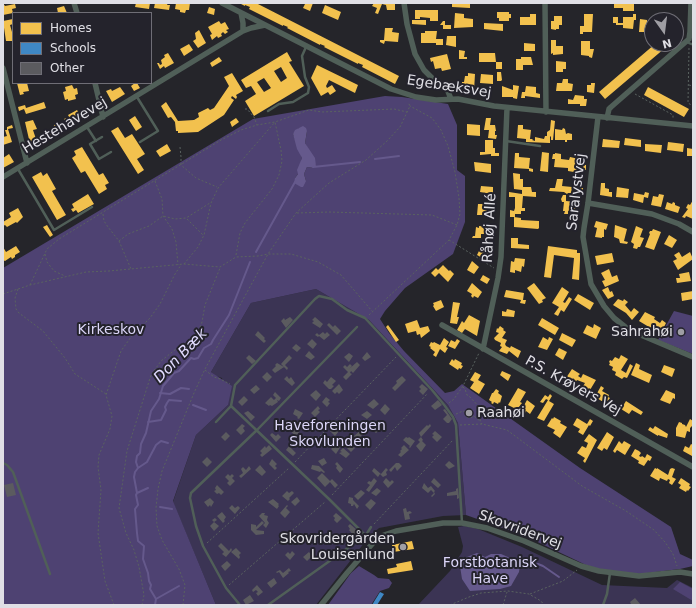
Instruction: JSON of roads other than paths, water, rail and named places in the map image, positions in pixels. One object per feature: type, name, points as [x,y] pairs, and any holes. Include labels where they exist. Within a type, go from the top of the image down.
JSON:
[{"type":"street","name":"Egebæksvej","points":[[222,3],[391,89],[416,98],[436,100],[458,99],[507,108],[693,126]]},
{"type":"street","points":[[404,3],[407,24],[415,54],[424,70],[434,80],[447,89],[451,99]]},
{"type":"street","points":[[545,3],[546,112]]},
{"type":"street","points":[[607,118],[611,107],[687,42],[690,32],[691,3]]},
{"type":"street","points":[[242,13],[242,31]]},
{"type":"street","name":"Hestehavevej","points":[[3,177],[242,31],[265,25]]},
{"type":"street","points":[[3,68],[27,163]]},
{"type":"street","points":[[95,84],[103,117]]},
{"type":"street","name":"Råhøj Allé","points":[[483,349],[499,272],[507,108]]},
{"type":"street","name":"Saralystvej","points":[[598,117],[583,237],[591,284],[604,306],[614,318],[629,330],[693,357]]},
{"type":"street","points":[[588,203],[652,214],[679,224],[693,232]]},
{"type":"street","name":"P.S. Krøyers Vej","points":[[442,325],[693,467]]},
{"type":"street","name":"Skovridervej","points":[[322,605],[346,573],[373,543],[384,535],[396,531],[443,523],[462,523],[488,528],[524,541],[581,566],[610,573],[640,576],[680,572],[693,574]]},
{"type":"lane","points":[[687,42],[693,44]]},
{"type":"lane","points":[[268,111],[279,104],[294,102],[308,93],[309,88],[305,77],[302,56],[307,46]]},
{"type":"lane","points":[[137,96],[158,132],[140,142]]},
{"type":"lane","points":[[87,126],[96,141]]},
{"type":"lane","points":[[102,137],[90,144],[99,159],[111,152]]},
{"type":"lane","points":[[506,141],[540,146]]},
{"type":"lane","points":[[17,169],[54,230],[92,208]]},
{"type":"lane","points":[[216,422],[231,406],[233,388],[319,296],[332,299],[347,310],[365,318],[432,390],[453,417],[456,425],[462,523]]},
{"type":"lane","points":[[240,605],[226,588],[203,546],[196,526],[190,498],[191,493],[257,430],[357,326]]},
{"type":"lane","points":[[231,406],[373,543]]},
{"type":"lane","points":[[3,463],[13,472],[50,574]]},
{"type":"lane","points":[[268,605],[366,535],[371,527]]},
{"type":"lane","points":[[603,605],[607,594],[610,573]]},
{"type":"waterway","points":[[375,159],[399,156]]},
{"type":"waterway","points":[[313,167],[360,162]]},
{"type":"waterway","name":"Don Bæk","points":[[256,252],[295,182]]},
{"type":"waterway","name":"Don Bæk","points":[[155,605],[156,599],[150,589],[151,585],[143,559],[144,546],[138,541],[137,533],[135,509],[138,505],[134,477],[138,468],[136,462],[137,456],[140,453],[141,444],[146,433],[151,411],[159,399],[163,386],[174,373],[179,371],[191,358],[198,358],[204,348],[211,344],[229,315],[250,262]]},
{"type":"waterway","points":[[160,393],[170,394],[181,388],[189,389]]},
{"type":"waterway","points":[[148,422],[161,420],[169,400],[181,401]]},
{"type":"waterway","points":[[193,405],[206,410]]},
{"type":"waterway","points":[[138,468],[147,462],[156,445],[161,441],[168,443]]},
{"type":"waterway","points":[[137,493],[148,488]]},
{"type":"waterway","points":[[160,507],[172,509]]},
{"type":"waterway","points":[[520,565],[538,564],[559,577]]},
{"type":"waterway","points":[[156,599],[179,586]]},
{"type":"place","name":"Sahrahøi","points":[[681,332]]},
{"type":"place","name":"Raahøi","points":[[469,413]]},
{"type":"place","name":"Skovridergården Louisenlund","points":[[403,547]]},
{"type":"park label","name":"Kirkeskov","points":[[111,330]]},
{"type":"park label","name":"Haveforeningen Skovlunden","points":[[330,434]]},
{"type":"park label","name":"Forstbotanisk Have","points":[[490,572]]}]
